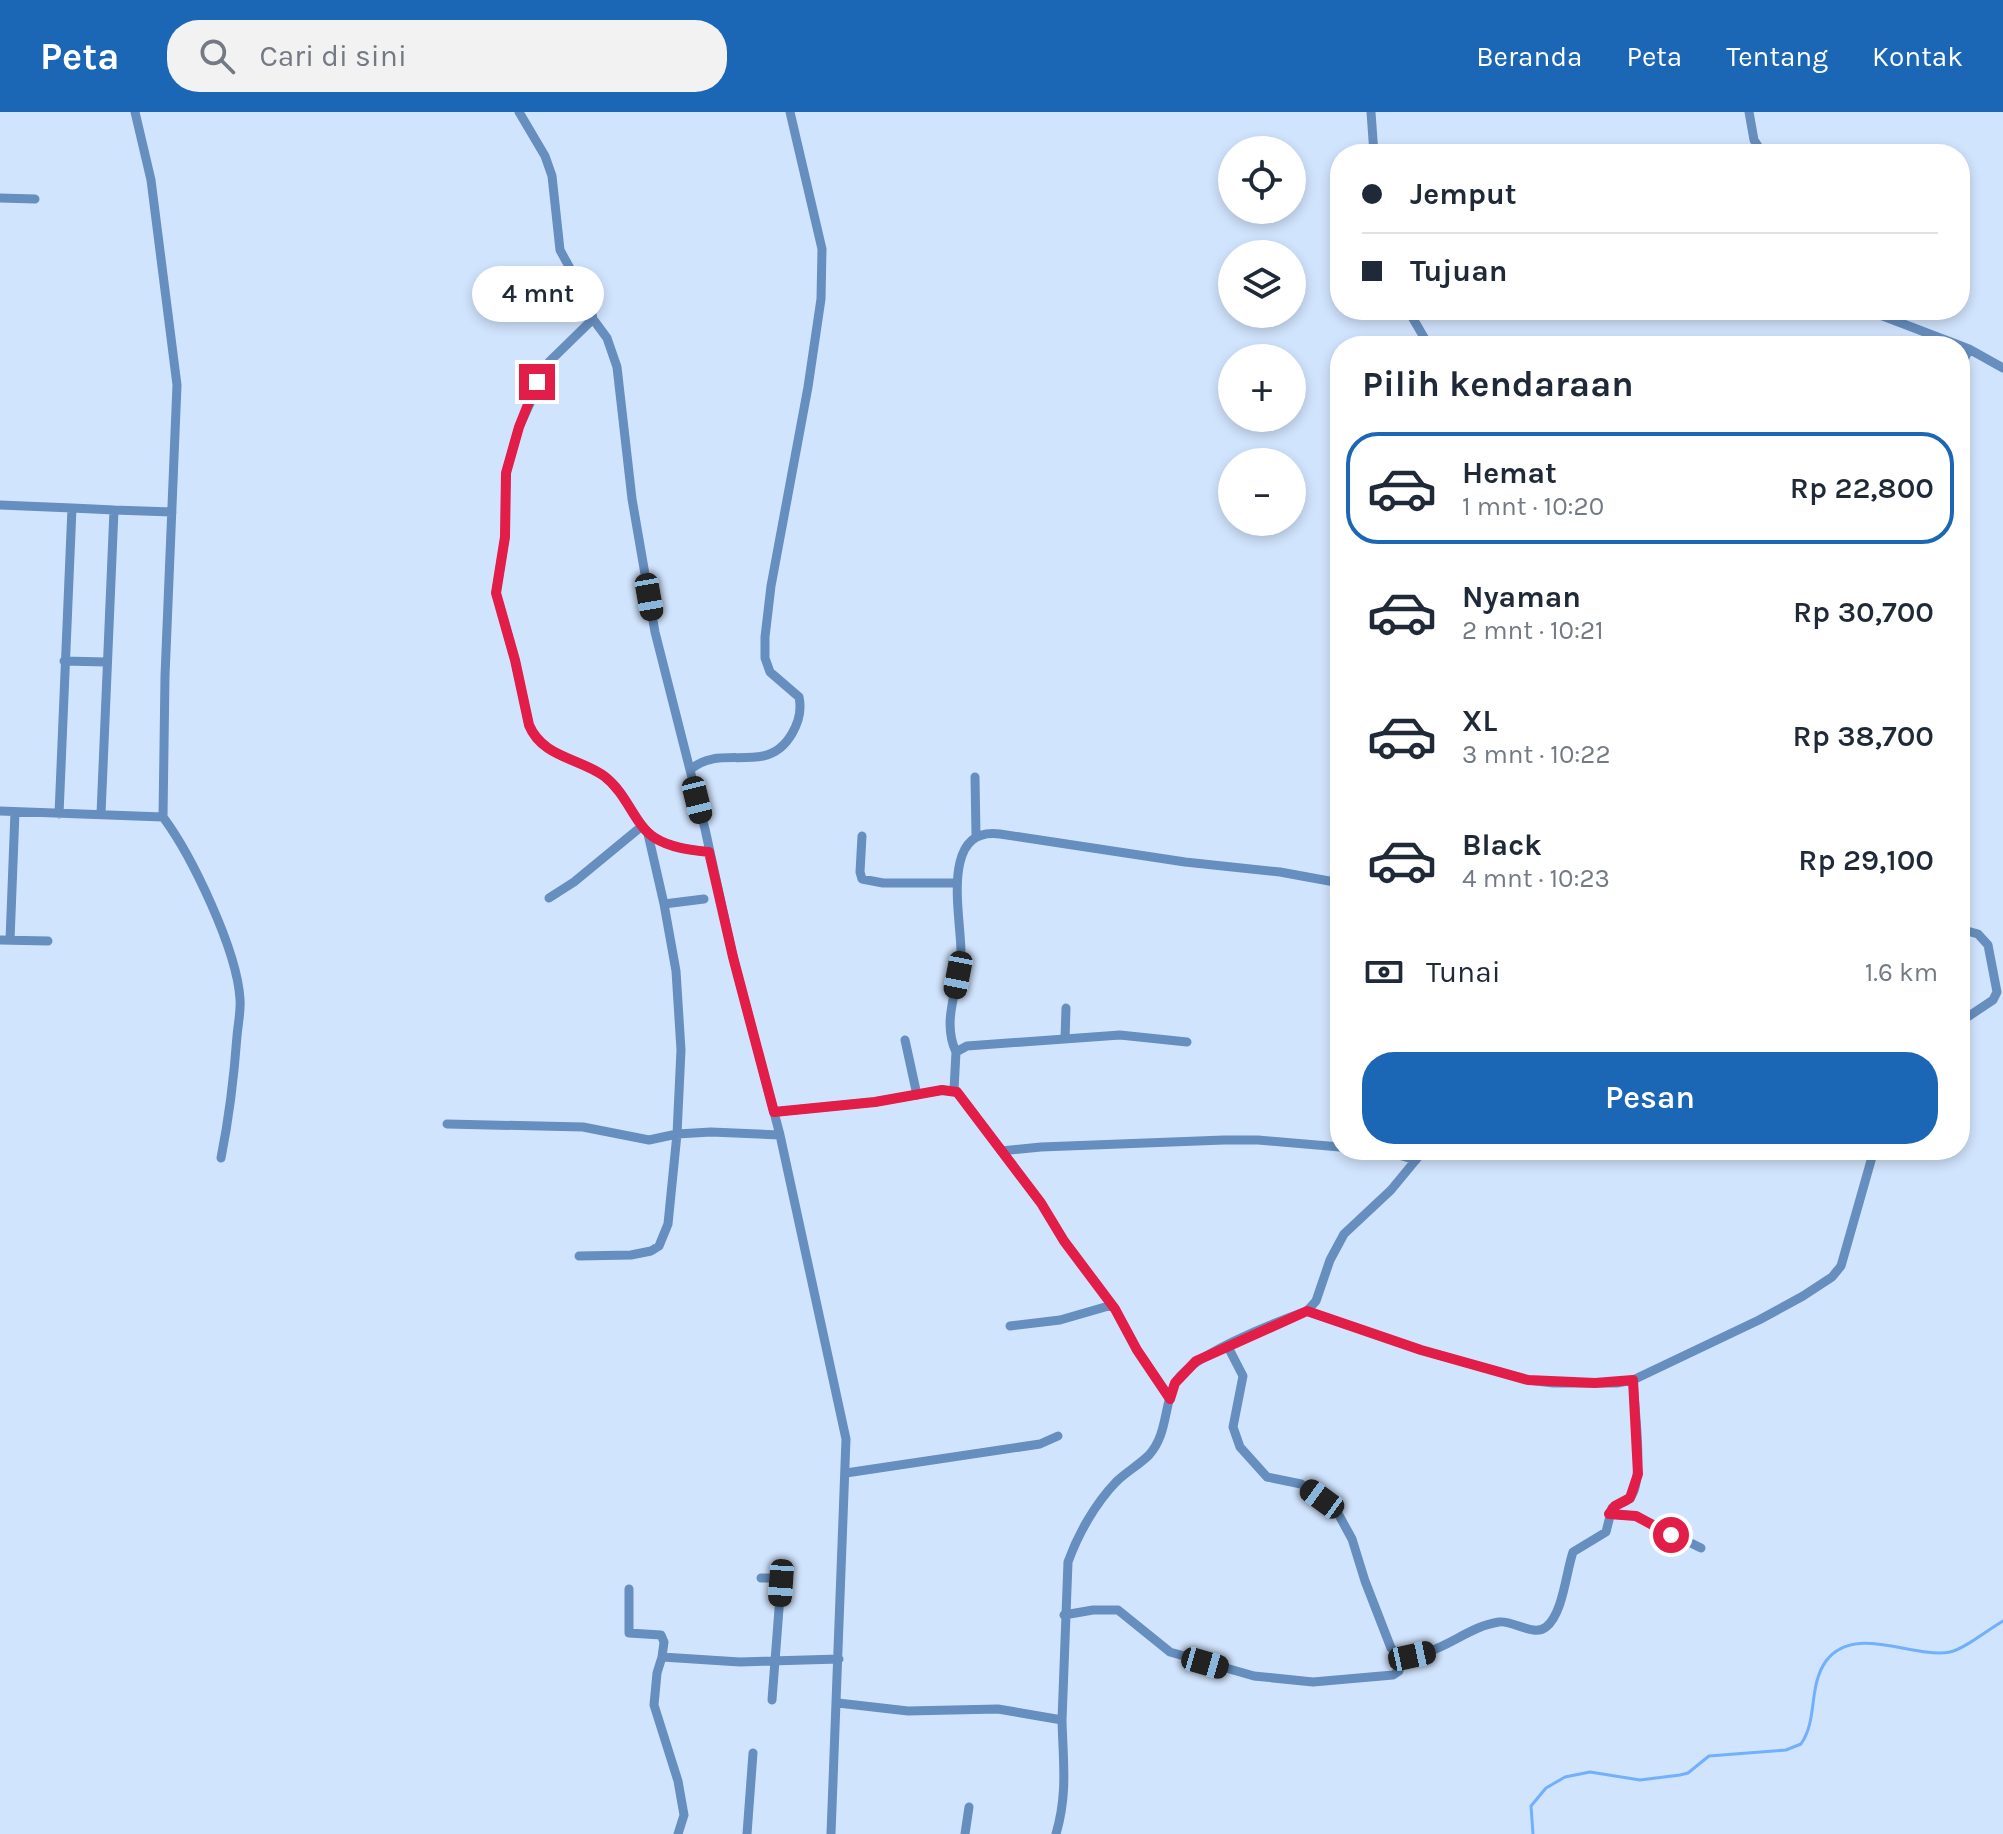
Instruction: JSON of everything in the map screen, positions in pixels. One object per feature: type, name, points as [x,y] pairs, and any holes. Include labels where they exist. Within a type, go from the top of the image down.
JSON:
[{"type":"street","points":[[135,112],[151,180],[177,385],[165,676],[163,817],[193,867],[213,911],[233,966],[240,1000],[235,1062],[221,1158]]},
{"type":"street","points":[[519,112],[545,156],[552,176],[560,250],[590,305],[593,319],[607,338],[617,367],[630,487],[655,632],[733,957],[780,1135],[846,1439],[831,1834]]},
{"type":"street","points":[[690,770],[723,757],[766,756],[786,742],[799,718],[799,697],[770,672],[765,658],[777,548],[808,387],[821,299],[822,249],[790,112]]},
{"type":"street","points":[[1371,112],[1373,144]]},
{"type":"street","points":[[1749,112],[1757,144]]},
{"type":"street","points":[[0,198],[35,199]]},
{"type":"street","points":[[579,1256],[631,1255],[659,1246],[668,1224],[681,1050],[676,971],[664,904],[645,830],[611,781],[545,747],[533,734],[496,593],[505,537],[506,473],[519,427],[549,362],[593,319]]},
{"type":"street","points":[[1887,320],[1939,336]]},
{"type":"street","points":[[1970,350],[2003,368]]},
{"type":"street","points":[[0,505],[172,512]]},
{"type":"street","points":[[59,814],[72,508]]},
{"type":"street","points":[[101,814],[114,510]]},
{"type":"street","points":[[64,661],[106,662]]},
{"type":"street","points":[[975,777],[976,835],[963,857],[956,883],[961,954],[949,1031],[956,1052],[954,1090],[1112,1305],[1170,1399]]},
{"type":"street","points":[[0,811],[163,817]]},
{"type":"street","points":[[15,812],[11,897],[5,940],[48,941]]},
{"type":"street","points":[[645,830],[666,844],[709,852]]},
{"type":"street","points":[[549,898],[645,830]]},
{"type":"street","points":[[976,835],[994,833],[1330,881]]},
{"type":"street","points":[[862,836],[862,879],[883,883],[956,883]]},
{"type":"street","points":[[0,854],[13,855]]},
{"type":"street","points":[[0,897],[11,897]]},
{"type":"street","points":[[664,904],[704,899]]},
{"type":"street","points":[[1970,932],[1978,934],[1988,945],[1998,998],[1970,1016]]},
{"type":"street","points":[[1065,1039],[1066,1008]]},
{"type":"street","points":[[956,1052],[967,1046],[1120,1035],[1187,1042]]},
{"type":"street","points":[[905,1040],[917,1095]]},
{"type":"street","points":[[774,1112],[954,1090]]},
{"type":"street","points":[[447,1124],[583,1127],[649,1140],[711,1132],[780,1135]]},
{"type":"street","points":[[1001,1151],[1092,1144],[1235,1140],[1330,1146]]},
{"type":"street","points":[[1056,1834],[1066,1776],[1062,1720],[1064,1615],[1068,1562],[1075,1542],[1116,1483],[1149,1454],[1165,1424],[1175,1383],[1188,1368],[1227,1345],[1307,1311],[1316,1301],[1330,1260],[1344,1234],[1391,1190],[1416,1160]]},
{"type":"street","points":[[1307,1311],[1421,1350],[1528,1380],[1591,1383],[1633,1380],[1725,1337],[1832,1277],[1841,1266],[1871,1160]]},
{"type":"street","points":[[1010,1326],[1060,1320],[1112,1305]]},
{"type":"street","points":[[1227,1345],[1243,1376],[1233,1427],[1240,1447],[1267,1477],[1301,1484],[1335,1508],[1352,1539],[1391,1648],[1400,1656]]},
{"type":"street","points":[[1400,1656],[1433,1651],[1498,1622],[1538,1631],[1546,1628],[1557,1612],[1573,1552],[1606,1532],[1609,1514],[1615,1506],[1630,1498],[1637,1482],[1633,1380]]},
{"type":"street","points":[[846,1473],[1040,1444],[1058,1436]]},
{"type":"street","points":[[1609,1514],[1636,1516],[1701,1548]]},
{"type":"street","points":[[761,1578],[778,1578],[781,1583],[772,1700]]},
{"type":"street","points":[[629,1589],[629,1633],[661,1635],[664,1642],[654,1705],[678,1781],[684,1815],[678,1834]]},
{"type":"street","points":[[1064,1615],[1118,1610],[1164,1648],[1176,1654],[1235,1672],[1292,1681],[1323,1682],[1393,1675],[1399,1671],[1400,1656]]},
{"type":"street","points":[[662,1657],[740,1662],[839,1659]]},
{"type":"street","points":[[838,1703],[908,1711],[998,1709],[1062,1720]]},
{"type":"street","points":[[747,1834],[753,1753]]},
{"type":"street","points":[[965,1834],[969,1807]]},
{"type":"waterway","points":[[1533,1834],[1531,1806],[1546,1788],[1565,1777],[1590,1772],[1640,1780],[1680,1775],[1688,1773],[1709,1756],[1786,1750],[1801,1744],[1810,1724],[1820,1671],[1838,1650],[1868,1643],[1935,1653],[1950,1652],[2003,1621]]},
{"type":"route","points":[[537,382],[519,427],[506,473],[505,537],[496,593],[529,725],[545,747],[611,781],[650,835],[666,844],[709,852],[774,1112],[875,1102],[942,1090],[957,1092],[1041,1203],[1064,1241],[1115,1309],[1137,1350],[1170,1399],[1175,1383],[1196,1361],[1307,1311],[1421,1350],[1528,1380],[1617,1383],[1633,1380],[1637,1482],[1630,1498],[1612,1508],[1609,1514],[1636,1516],[1671,1535]]}]
